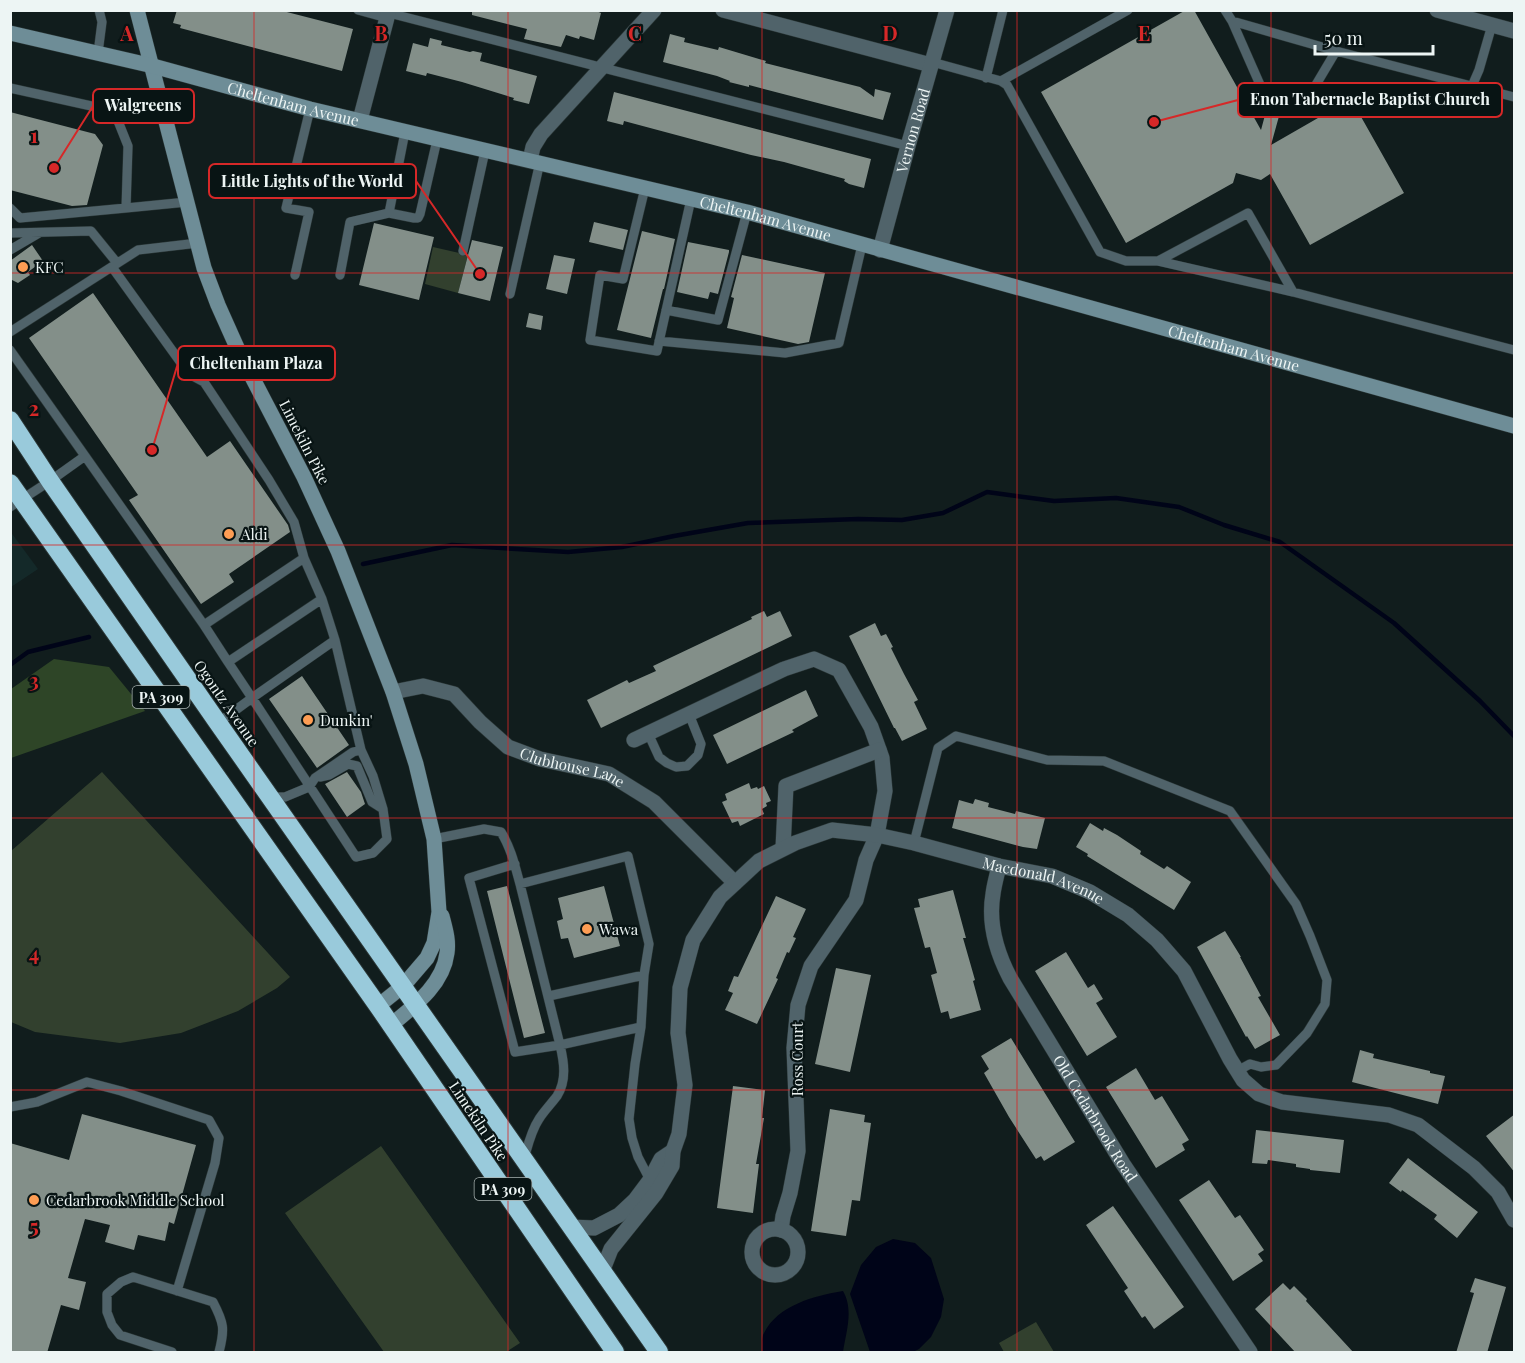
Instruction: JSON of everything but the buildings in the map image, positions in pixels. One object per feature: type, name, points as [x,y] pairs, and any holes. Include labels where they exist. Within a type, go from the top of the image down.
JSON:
[{"type":"highway","name":"Ogontz Avenue","points":[[10,420],[50,481],[415,1005]]},
{"type":"highway","name":"PA 309","points":[[10,483],[16,503],[391,1024]]},
{"type":"highway","name":"Limekiln Pike","points":[[415,1005],[659,1353]]},
{"type":"highway","name":"Limekiln Pike","points":[[391,1024],[615,1353]]},
{"type":"main road","name":"Limekiln Pike","points":[[137,10],[204,268],[238,352],[304,477],[338,551],[393,692],[416,764],[434,839],[439,912],[434,943],[427,958],[403,986],[378,1006]]},
{"type":"main road","name":"Cheltenham Avenue","points":[[10,33],[153,66],[310,109],[747,212],[1515,426]]},
{"type":"main road","name":"Limekiln Pike","points":[[391,1024],[415,1005],[436,982],[444,966],[447,940],[437,890]]},
{"type":"street","points":[[535,161],[533,147],[541,134],[654,10]]},
{"type":"street","points":[[723,10],[932,64]]},
{"type":"street","name":"Vernon Road","points":[[880,250],[947,10]]},
{"type":"street","points":[[1437,10],[1515,31]]},
{"type":"street","points":[[360,120],[388,14]]},
{"type":"street","name":"Ross Court","points":[[641,737],[784,669],[814,659],[839,670],[871,728],[882,758],[885,791],[877,834],[866,860],[856,900],[811,966],[798,1005],[794,1048],[798,1151],[781,1230]]},
{"type":"street","name":"Clubhouse Lane","points":[[393,692],[423,686],[454,694],[508,747],[540,759],[609,774],[654,802],[735,883]]},
{"type":"street","points":[[783,848],[786,786],[879,750]]},
{"type":"street","name":"Macdonald Avenue","points":[[602,1272],[611,1249],[656,1193],[672,1166],[686,1085],[678,1033],[680,988],[693,940],[720,897],[759,861],[795,843],[832,831],[877,834],[999,866],[1052,876],[1090,892],[1128,915],[1157,940],[1184,972],[1237,1071],[1243,1080],[1259,1094],[1282,1101],[1389,1115],[1418,1125],[1474,1168],[1498,1191],[1515,1220]]},
{"type":"street","name":"Old Cedarbrook Road","points":[[999,866],[993,896],[993,927],[1000,956],[1010,978],[1117,1155],[1250,1353]]},
{"type":"street","name":"Macdonald Avenue","points":[[571,1227],[594,1227],[619,1215],[635,1200],[650,1180],[661,1159],[673,1151]]},
{"type":"lane","points":[[98,53],[102,22],[99,10]]},
{"type":"lane","points":[[358,10],[388,14],[908,146]]},
{"type":"lane","points":[[986,78],[1003,10]]},
{"type":"lane","points":[[1225,10],[1232,21],[1264,96],[1270,98]]},
{"type":"lane","points":[[1001,81],[1126,11]]},
{"type":"lane","points":[[1232,21],[1336,51],[1515,97]]},
{"type":"lane","points":[[1472,86],[1492,25]]},
{"type":"lane","points":[[1283,103],[1291,105],[1314,88],[1336,51]]},
{"type":"lane","points":[[932,64],[1001,81],[1007,85],[1100,252],[1126,261],[1158,261],[1293,292],[1515,350]]},
{"type":"lane","points":[[10,88],[114,111],[128,146],[126,208]]},
{"type":"lane","points":[[295,275],[309,212],[286,208],[310,109]]},
{"type":"lane","points":[[389,213],[405,132]]},
{"type":"lane","points":[[339,275],[350,222],[389,213],[418,218],[438,140]]},
{"type":"lane","points":[[463,251],[485,151]]},
{"type":"lane","points":[[510,294],[535,161]]},
{"type":"lane","points":[[645,188],[624,279],[600,275],[590,340],[657,351],[691,199]]},
{"type":"lane","points":[[10,208],[20,218],[187,202]]},
{"type":"lane","points":[[666,310],[718,320],[747,212]]},
{"type":"lane","points":[[1158,261],[1248,213],[1293,292]]},
{"type":"lane","points":[[10,232],[92,231],[189,374],[204,382],[294,522],[304,558],[322,599],[335,640],[361,750],[373,776],[383,809],[387,839],[373,853],[356,857],[204,626],[10,350]]},
{"type":"lane","points":[[10,250],[41,232]]},
{"type":"lane","points":[[10,332],[138,250],[198,243]]},
{"type":"lane","points":[[659,341],[785,353],[838,343],[862,245]]},
{"type":"lane","points":[[16,503],[86,456]]},
{"type":"lane","points":[[204,626],[304,558]]},
{"type":"lane","points":[[228,662],[322,599]]},
{"type":"lane","points":[[218,723],[335,640]]},
{"type":"lane","points":[[641,737],[667,764],[675,767],[687,766],[698,755],[701,744],[689,714]]},
{"type":"lane","points":[[914,843],[938,748],[956,736],[1047,760],[1104,761],[1230,811],[1296,904],[1327,980],[1325,1004],[1307,1033],[1276,1065],[1261,1067],[1250,1064],[1237,1071]]},
{"type":"lane","points":[[271,797],[285,797],[309,787],[315,777],[353,752],[361,750]]},
{"type":"lane","points":[[315,777],[329,776],[348,764],[357,766],[372,802],[383,809]]},
{"type":"lane","points":[[434,839],[484,829],[501,832],[508,843],[515,864],[565,1065],[562,1086],[533,1130],[524,1160]]},
{"type":"lane","points":[[520,884],[628,856],[649,944],[629,1119],[638,1157],[650,1180]]},
{"type":"lane","points":[[515,864],[469,878],[515,1052],[560,1045],[641,1027]]},
{"type":"lane","points":[[549,996],[644,975]]},
{"type":"lane","points":[[10,1107],[38,1102],[87,1082],[209,1120],[219,1138],[218,1147],[177,1291]]},
{"type":"lane","points":[[172,1353],[120,1335],[112,1325],[107,1312],[107,1294],[121,1282],[133,1277],[213,1302],[223,1323],[223,1337],[219,1353]]},
{"type":"shaded area","points":[[10,531],[38,569],[11,587],[10,587]]},
{"type":"shaded area","points":[[893,1239],[915,1243],[931,1258],[944,1299],[941,1317],[931,1337],[913,1352],[870,1352],[850,1294],[861,1265],[876,1247]]},
{"type":"shaded area","points":[[843,1291],[849,1313],[843,1352],[762,1352],[763,1335],[778,1315],[798,1303]]},
{"type":"green space","points":[[433,247],[468,255],[458,293],[425,284]]},
{"type":"green space","points":[[54,659],[109,667],[145,711],[11,758],[11,689]]},
{"type":"green space","points":[[102,772],[290,977],[277,988],[238,1011],[181,1033],[120,1043],[35,1032],[11,1022],[11,851]]},
{"type":"green space","points":[[381,1146],[520,1343],[506,1352],[384,1352],[285,1213]]},
{"type":"green space","points":[[1036,1322],[1054,1352],[1004,1352],[999,1343]]},
{"type":"waterway","points":[[363,564],[452,545],[568,552],[622,547],[748,523],[858,519],[902,520],[943,513],[987,492],[1054,501],[1116,498],[1179,507],[1224,525],[1280,542],[1394,623],[1480,701],[1514,736]]},
{"type":"waterway","points":[[10,665],[28,652],[89,637]]},
{"type":"place","name":"Enon Tabernacle Baptist Church","points":[[1154,122]]},
{"type":"place","name":"Walgreens","points":[[54,168]]},
{"type":"place","name":"KFC","points":[[23,267]]},
{"type":"place","name":"Little Lights of the World","points":[[480,274]]},
{"type":"place","name":"Cheltenham Plaza","points":[[152,450]]},
{"type":"place","name":"Aldi","points":[[229,534]]},
{"type":"place","name":"Dunkin'","points":[[308,720]]},
{"type":"place","name":"Wawa","points":[[587,929]]},
{"type":"place","name":"Cedarbrook Middle School","points":[[34,1200]]}]
